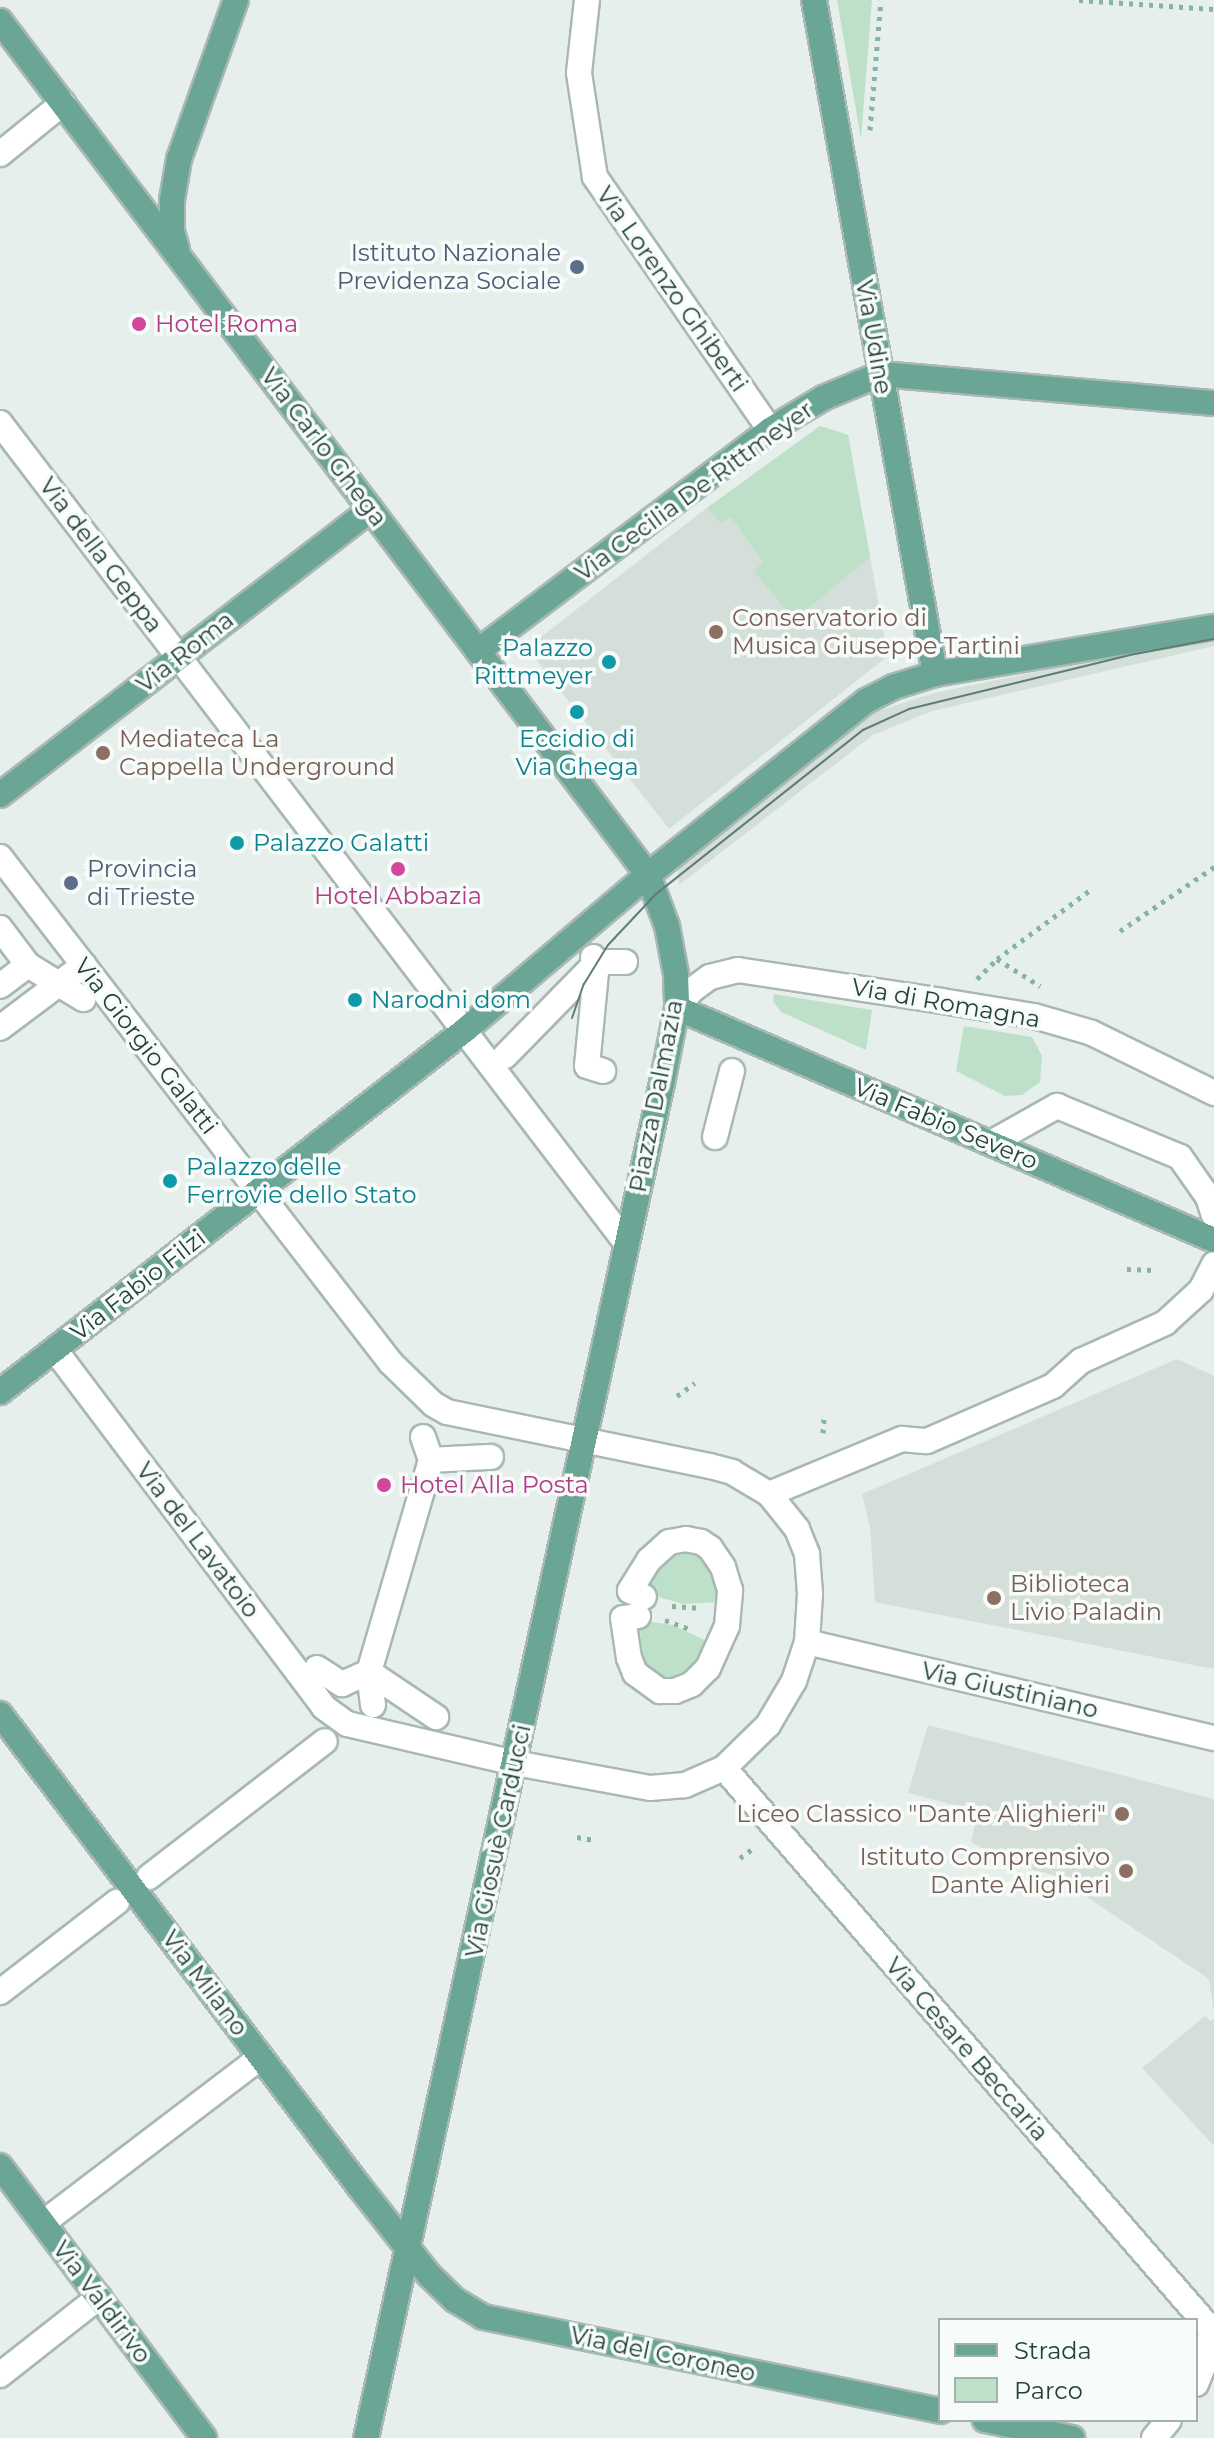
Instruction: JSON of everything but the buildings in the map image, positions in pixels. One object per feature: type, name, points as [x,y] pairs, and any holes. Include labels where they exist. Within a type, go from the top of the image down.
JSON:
[{"type":"main road","points":[[179,255],[172,232],[176,169],[236,0]]},
{"type":"main road","name":"Via Udine","points":[[814,0],[935,674]]},
{"type":"main road","name":"Via Carlo Ghega","points":[[0,21],[648,875]]},
{"type":"main road","name":"Via Cecilia De Rittmeyer","points":[[478,651],[770,430],[823,398],[881,374],[1214,403]]},
{"type":"main road","name":"Via Roma","points":[[0,795],[371,509]]},
{"type":"main road","points":[[465,1030],[648,875],[866,701],[893,687],[935,674],[1214,627]]},
{"type":"main road","name":"Piazza Dalmazia","points":[[627,1244],[677,1008],[672,949],[648,875]]},
{"type":"main road","name":"Via Fabio Severo","points":[[677,1008],[1214,1240]]},
{"type":"main road","name":"Via Fabio Filzi","points":[[0,1392],[465,1030]]},
{"type":"main road","name":"Via Giosuè Carducci","points":[[366,2438],[410,2252],[627,1244]]},
{"type":"main road","name":"Via Milano","points":[[0,1714],[410,2252]]},
{"type":"main road","name":"Via Valdirivo","points":[[0,2166],[204,2438]]},
{"type":"main road","name":"Via del Coroneo","points":[[410,2252],[455,2300],[483,2317],[938,2411]]},
{"type":"main road","points":[[995,2422],[1072,2438]]},
{"type":"street","name":"Via Lorenzo Ghiberti","points":[[587,0],[579,73],[595,177],[770,430]]},
{"type":"street","points":[[0,154],[63,103]]},
{"type":"street","name":"Via della Geppa","points":[[0,423],[465,1030]]},
{"type":"street","name":"Via Giorgio Galatti","points":[[0,857],[412,1385],[447,1412],[732,1472],[769,1494]]},
{"type":"street","points":[[0,928],[28,965],[83,999]]},
{"type":"street","points":[[592,956],[625,962]]},
{"type":"street","points":[[505,1056],[592,956]]},
{"type":"street","points":[[592,956],[587,1066],[603,1071]]},
{"type":"street","points":[[0,986],[28,965]]},
{"type":"street","points":[[0,1028],[84,965]]},
{"type":"street","name":"Via di Romagna","points":[[677,1008],[692,990],[710,977],[738,970],[942,1001],[1034,1016],[1092,1033],[1214,1093]]},
{"type":"street","name":"Piazza Dalmazia","points":[[465,1030],[627,1244]]},
{"type":"street","points":[[715,1137],[722,1085]]},
{"type":"street","points":[[991,1143],[1057,1106],[1180,1157],[1208,1197],[1214,1215]]},
{"type":"street","points":[[515,1763],[650,1788],[685,1785],[724,1768],[768,1725],[794,1681],[807,1642],[810,1594],[807,1554],[797,1529],[769,1494],[902,1439],[927,1441],[1053,1386],[1081,1361],[1165,1323],[1201,1290],[1214,1264]]},
{"type":"street","name":"Via del Lavatoio","points":[[55,1350],[324,1707],[347,1724],[515,1763]]},
{"type":"street","points":[[373,1705],[369,1672],[427,1448],[491,1457]]},
{"type":"street","points":[[615,1651],[634,1606],[649,1560],[669,1542],[686,1539],[701,1542],[717,1558],[730,1590],[708,1668],[692,1684],[675,1691],[660,1691],[635,1673],[634,1606],[640,1550]]},
{"type":"street","name":"Via Giustiniano","points":[[807,1642],[1214,1738]]},
{"type":"street","points":[[317,1668],[342,1684],[369,1672]]},
{"type":"street","points":[[369,1672],[436,1717]]},
{"type":"street","points":[[149,1877],[325,1741]]},
{"type":"street","name":"Via Cesare Beccaria","points":[[724,1768],[1212,2332]]},
{"type":"street","points":[[0,1992],[117,1902]]},
{"type":"street","points":[[43,2223],[261,2057]]},
{"type":"street","points":[[0,2375],[99,2297]]},
{"type":"street","points":[[1198,2379],[1212,2332]]},
{"type":"street","points":[[1154,2438],[1167,2422]]},
{"type":"path","points":[[869,141],[881,0]]},
{"type":"path","points":[[1079,0],[1214,9]]},
{"type":"path","points":[[1120,931],[1214,867]]},
{"type":"path","points":[[997,959],[1093,888]]},
{"type":"path","points":[[1127,1269],[1155,1270]]},
{"type":"path","points":[[677,1396],[695,1383]]},
{"type":"path","points":[[823,1433],[824,1419]]},
{"type":"path","points":[[634,1606],[724,1607]]},
{"type":"path","points":[[634,1606],[679,1623],[716,1643]]},
{"type":"path","points":[[577,1837],[594,1840]]},
{"type":"path","points":[[740,1858],[751,1850]]},
{"type":"shaded area","name":"Conservatorio di Musica Giuseppe Tartini","points":[[820,426],[848,435],[888,656],[669,829],[527,648],[700,513]]},
{"type":"shaded area","points":[[1214,635],[1214,646],[932,711],[873,735],[679,885],[678,870],[683,862],[872,713],[934,693]]},
{"type":"shaded area","points":[[1177,1359],[1214,1376],[1214,1669],[875,1602],[870,1528],[862,1494]]},
{"type":"shaded area","name":"Istituto Comprensivo Dante Alighieri","points":[[928,1725],[1214,1799],[1214,2013],[1209,1979],[1054,1875],[1021,1867],[1019,1859],[1013,1857],[1006,1862],[971,1842],[978,1811],[908,1793]]},
{"type":"shaded area","points":[[1205,2016],[1211,2021],[1214,2018],[1214,2146],[1142,2068]]},
{"type":"green space","points":[[837,0],[872,0],[861,139]]},
{"type":"green space","points":[[820,426],[848,435],[870,557],[794,620],[754,571],[763,562],[731,517],[721,523],[707,508]]},
{"type":"green space","points":[[774,994],[872,1010],[866,1050],[781,1012],[773,1001]]},
{"type":"green space","points":[[964,1026],[1032,1037],[1042,1056],[1040,1082],[1022,1095],[1005,1096],[956,1071]]},
{"type":"green space","points":[[690,1549],[709,1565],[719,1587],[720,1602],[683,1604],[645,1593],[663,1565],[681,1550]]},
{"type":"green space","points":[[638,1620],[673,1625],[711,1643],[688,1674],[674,1679],[657,1676],[644,1660]]},
{"type":"tram line","points":[[572,1018],[584,984],[608,945],[656,894],[863,730],[909,709],[1135,654],[1214,639]]},
{"type":"place","name":"Istituto Nazionale Previdenza Sociale","points":[[577,267]]},
{"type":"place","name":"Hotel Roma","points":[[139,324]]},
{"type":"place","name":"Conservatorio di Musica Giuseppe Tartini","points":[[716,632]]},
{"type":"place","name":"Palazzo Rittmeyer","points":[[609,662]]},
{"type":"place","name":"Eccidio di Via Ghega","points":[[577,712]]},
{"type":"place","name":"Mediateca La Cappella Underground","points":[[103,753]]},
{"type":"place","name":"Palazzo Galatti","points":[[237,843]]},
{"type":"place","name":"Hotel Abbazia","points":[[398,869]]},
{"type":"place","name":"Provincia di Trieste","points":[[71,883]]},
{"type":"place","name":"Narodni dom","points":[[355,1000]]},
{"type":"place","name":"Palazzo delle Ferrovie dello Stato","points":[[170,1181]]},
{"type":"place","name":"Hotel Alla Posta","points":[[384,1485]]},
{"type":"place","name":"Biblioteca Livio Paladin","points":[[994,1598]]},
{"type":"place","name":"Liceo Classico \"Dante Alighieri\"","points":[[1122,1814]]},
{"type":"place","name":"Istituto Comprensivo Dante Alighieri","points":[[1126,1871]]}]
